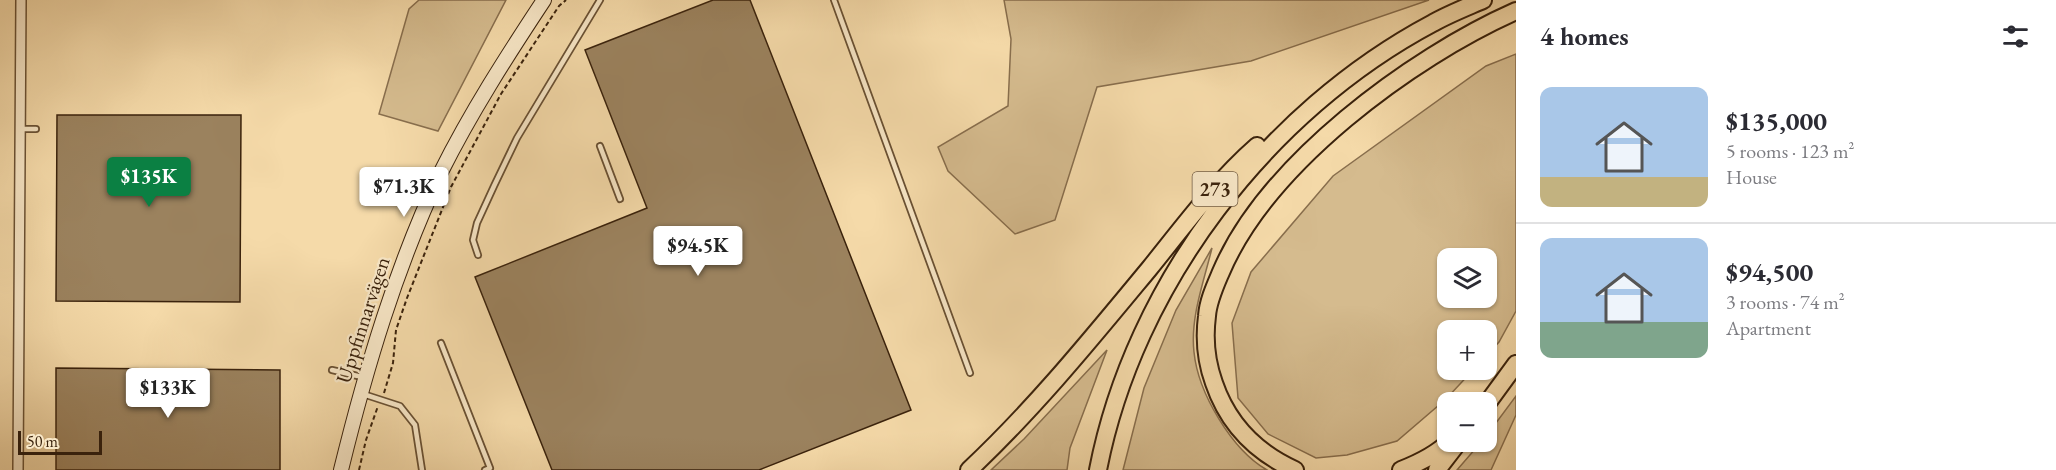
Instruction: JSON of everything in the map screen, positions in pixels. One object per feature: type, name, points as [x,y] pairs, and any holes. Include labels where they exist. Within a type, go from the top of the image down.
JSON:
[{"type":"highway","name":"273","points":[[969,470],[1010,432],[1052,385],[1234,168],[1263,142],[1309,110],[1370,62],[1433,23],[1483,0]]},
{"type":"highway","points":[[1295,470],[1278,463],[1253,445],[1232,421],[1219,396],[1210,371],[1206,350],[1207,314],[1229,253],[1248,222],[1273,192],[1310,152],[1355,111],[1455,42],[1516,11]]},
{"type":"highway","points":[[1098,470],[1107,433],[1129,367],[1178,267],[1222,202],[1251,167],[1309,110]]},
{"type":"highway","points":[[1496,392],[1516,364]]},
{"type":"highway","points":[[1401,470],[1418,464],[1437,451]]},
{"type":"highway","points":[[1437,470],[1451,452]]},
{"type":"street","points":[[18,470],[21,0]]},
{"type":"street","name":"Uppfinnarvägen","points":[[341,470],[365,377],[408,249],[441,172],[486,89],[544,0]]},
{"type":"lane","points":[[478,255],[473,240],[477,223],[494,186],[518,138],[600,0]]},
{"type":"lane","points":[[834,0],[970,373]]},
{"type":"lane","points":[[21,129],[36,129]]},
{"type":"lane","points":[[600,146],[620,199]]},
{"type":"lane","points":[[441,343],[488,469]]},
{"type":"lane","points":[[332,370],[365,377]]},
{"type":"lane","points":[[360,394],[400,406],[415,425],[422,470]]},
{"type":"path","points":[[359,470],[366,440],[393,363],[396,330],[451,187],[501,94],[559,6],[566,0]]},
{"type":"shaded area","points":[[419,0],[506,0],[438,131],[379,114],[409,9]]},
{"type":"shaded area","points":[[1004,0],[1429,0],[1251,61],[1097,87],[1055,220],[1015,234],[948,171],[938,147],[1008,106],[1011,39]]},
{"type":"shaded area","points":[[1516,54],[1516,311],[1497,344],[1497,320],[1437,320],[1437,380],[1464,380],[1453,392],[1437,392],[1437,407],[1397,441],[1347,455],[1316,458],[1268,434],[1238,398],[1232,323],[1251,272],[1333,176],[1486,66]]},
{"type":"shaded area","points":[[1212,248],[1198,300],[1194,326],[1193,339],[1197,368],[1202,385],[1219,419],[1241,449],[1267,470],[1123,470],[1144,388],[1176,310]]},
{"type":"shaded area","points":[[1107,350],[1070,448],[1067,470],[991,470],[1024,439]]},
{"type":"shaded area","points":[[1516,396],[1516,415],[1491,470],[1457,470],[1473,452],[1497,452],[1497,422]]},
{"type":"building","points":[[713,0],[750,0],[911,410],[759,470],[552,470],[475,277],[647,208],[585,50]]},
{"type":"building","points":[[57,115],[241,115],[240,302],[56,301]]},
{"type":"building","points":[[56,368],[280,370],[280,470],[56,470]]}]
